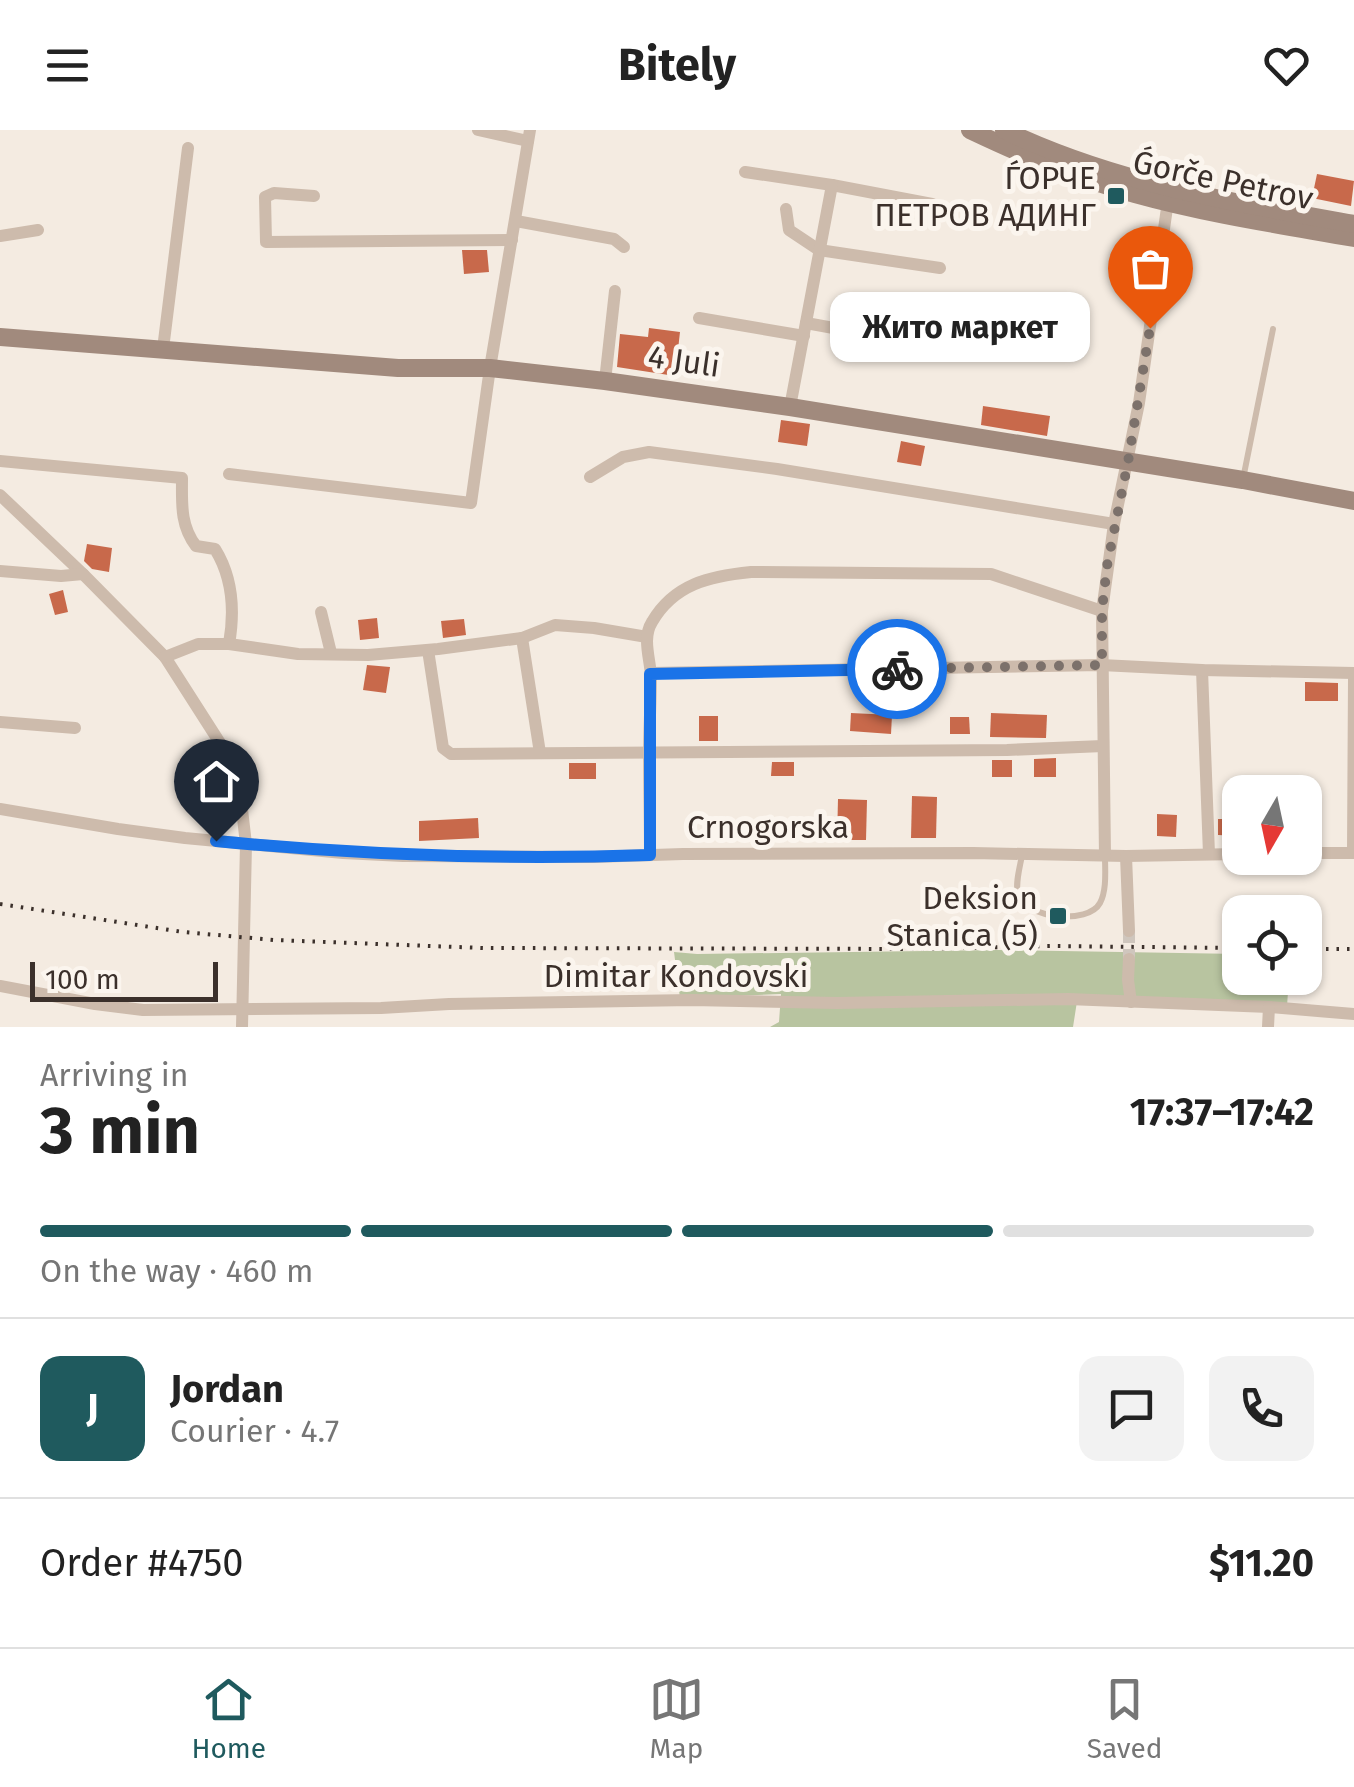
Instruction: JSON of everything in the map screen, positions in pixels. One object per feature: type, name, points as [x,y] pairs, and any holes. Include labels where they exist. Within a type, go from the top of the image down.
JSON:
[{"type":"street","points":[[229,474],[470,503],[529,136],[478,130]]},
{"type":"street","name":"Ǵorče Petrov","points":[[970,130],[1133,194],[1169,195],[1352,225]]},
{"type":"street","name":"Ǵorče Petrov","points":[[1004,130],[1169,195]]},
{"type":"street","points":[[163,350],[188,148]]},
{"type":"street","points":[[746,172],[932,204]]},
{"type":"street","points":[[790,407],[832,185]]},
{"type":"street","points":[[314,196],[274,193],[265,197],[266,242],[512,240]]},
{"type":"street","points":[[1105,856],[1102,610],[1169,195]]},
{"type":"street","points":[[786,209],[790,230],[819,250],[940,268]]},
{"type":"street","points":[[516,220],[614,239],[624,247]]},
{"type":"street","points":[[0,236],[38,230]]},
{"type":"street","points":[[605,380],[615,291]]},
{"type":"street","points":[[699,318],[948,349]]},
{"type":"street","name":"4 Juli","points":[[0,337],[398,368],[490,368],[605,380],[1243,480],[1354,501]]},
{"type":"street","points":[[590,477],[623,457],[650,452],[1114,524]]},
{"type":"street","points":[[0,461],[182,478],[182,516],[190,537],[196,546],[215,548],[226,566],[233,608],[229,644]]},
{"type":"street","points":[[0,495],[165,657],[220,743],[242,801],[246,844],[242,1027]]},
{"type":"street","points":[[0,571],[84,574]]},
{"type":"street","points":[[650,855],[647,637],[650,625],[666,602],[695,582],[751,572],[991,574],[1102,610]]},
{"type":"street","points":[[320,612],[332,654]]},
{"type":"street","points":[[165,657],[198,644],[229,644],[316,656],[368,656],[522,638],[555,625],[647,637]]},
{"type":"street","points":[[522,638],[540,753]]},
{"type":"street","points":[[428,650],[446,752],[1007,750],[1103,746]]},
{"type":"street","points":[[650,674],[1102,665],[1354,676],[1354,853],[1322,853]]},
{"type":"street","points":[[1202,670],[1209,854]]},
{"type":"street","points":[[0,722],[75,728]]},
{"type":"street","name":"Crnogorska","points":[[0,809],[118,829],[246,844],[403,856],[1222,854]]},
{"type":"street","points":[[1126,856],[1129,931]]},
{"type":"street","points":[[1129,958],[1131,1002]]},
{"type":"street","name":"Dimitar Kondovski","points":[[0,986],[143,1010],[692,1000],[837,1003],[1068,999],[1354,1014]]},
{"type":"street","points":[[1268,1027],[1269,1007]]},
{"type":"lane","points":[[1243,480],[1273,329]]},
{"type":"lane","points":[[1022,854],[1017,889],[1023,903],[1034,910],[1064,917],[1093,911],[1102,901],[1105,856]]},
{"type":"green space","points":[[998,950],[1222,954],[1222,995],[1288,995],[1287,1006],[1078,995],[1073,1027],[770,1027],[779,1022],[781,994],[680,998],[674,952]]},
{"type":"building","points":[[1317,174],[1354,181],[1351,206],[1312,198]]},
{"type":"building","points":[[462,250],[487,250],[489,272],[464,274]]},
{"type":"building","points":[[649,328],[680,332],[675,376],[617,367],[620,334],[648,337]]},
{"type":"building","points":[[983,406],[1050,416],[1047,436],[981,425]]},
{"type":"building","points":[[781,420],[810,424],[807,446],[778,442]]},
{"type":"building","points":[[901,441],[925,446],[921,466],[897,462]]},
{"type":"building","points":[[87,544],[112,548],[109,572],[92,569],[84,561]]},
{"type":"building","points":[[63,590],[68,612],[55,615],[49,594]]},
{"type":"building","points":[[377,618],[379,638],[360,640],[358,620]]},
{"type":"building","points":[[464,619],[466,635],[443,638],[441,621]]},
{"type":"building","points":[[367,665],[390,667],[386,693],[363,690]]},
{"type":"building","points":[[1305,682],[1338,683],[1338,701],[1305,701]]},
{"type":"building","points":[[851,713],[892,715],[891,734],[850,731]]},
{"type":"building","points":[[991,713],[1047,715],[1046,738],[990,737]]},
{"type":"building","points":[[699,716],[718,716],[718,741],[699,741]]},
{"type":"building","points":[[950,717],[969,717],[970,734],[950,734]]},
{"type":"building","points":[[203,749],[209,763],[186,773],[180,759]]},
{"type":"building","points":[[1056,758],[1056,777],[1034,777],[1034,759]]},
{"type":"building","points":[[992,760],[1012,760],[1012,777],[992,777]]},
{"type":"building","points":[[772,762],[794,762],[794,776],[771,776]]},
{"type":"building","points":[[569,763],[596,763],[596,779],[569,779]]},
{"type":"building","points":[[912,796],[937,797],[936,838],[911,838]]},
{"type":"building","points":[[838,799],[867,800],[866,840],[837,840]]},
{"type":"building","points":[[1157,814],[1177,815],[1176,837],[1157,836]]},
{"type":"building","points":[[478,818],[479,838],[419,841],[419,821]]},
{"type":"building","points":[[1218,819],[1222,819],[1222,835],[1218,835]]},
{"type":"tunnel","points":[[1129,931],[1129,959]]},
{"type":"railway","points":[[0,904],[183,932],[274,940],[483,948],[1222,948]]},
{"type":"railway","points":[[1322,949],[1354,949]]},
{"type":"way so far","points":[[897,669],[1102,665],[1107,566],[1150,328]]},
{"type":"place","name":"ЃОРЧЕ ПЕТРОВ АДИНГ","points":[[1116,196]]},
{"type":"place","name":"Жито маркет","points":[[1150,328]]},
{"type":"place","name":"Deksion Stanica (5)","points":[[1058,916]]},
{"type":"route","points":[[216,841],[403,856],[650,855],[650,674],[897,669]]}]
